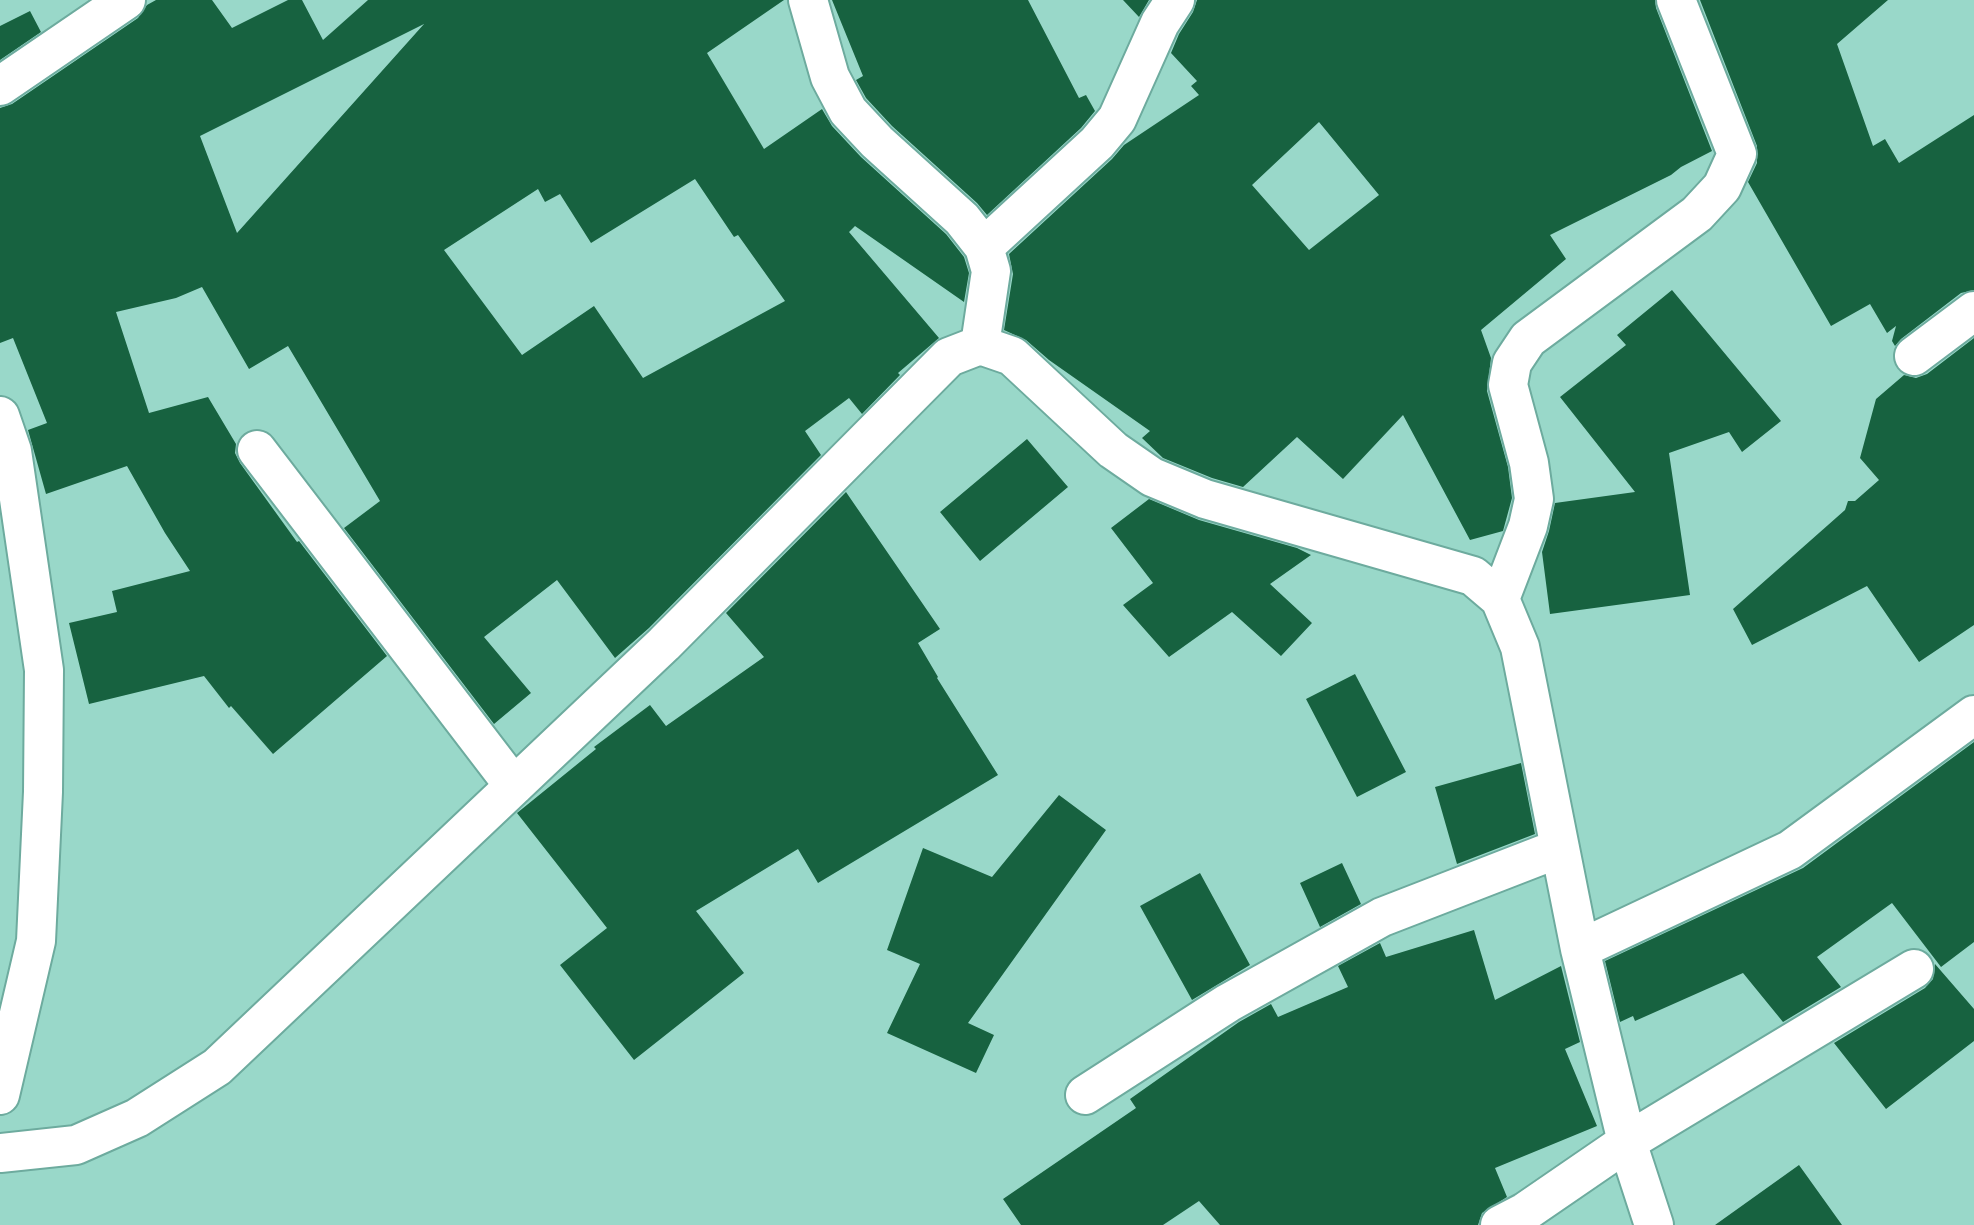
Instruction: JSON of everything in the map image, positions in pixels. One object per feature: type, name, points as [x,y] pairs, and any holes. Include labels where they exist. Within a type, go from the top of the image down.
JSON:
[{"type":"street","points":[[0,86],[126,0]]},
{"type":"street","points":[[808,0],[830,77],[848,111],[877,142],[962,219],[984,247],[991,271],[980,345]]},
{"type":"street","points":[[984,247],[1097,143],[1117,119],[1160,23],[1175,0]]},
{"type":"street","points":[[1500,599],[1528,526],[1534,499],[1529,463],[1508,385],[1512,363],[1528,339],[1698,214],[1722,187],[1737,155],[1676,0]]},
{"type":"street","points":[[1914,356],[1974,311]]},
{"type":"street","points":[[0,1153],[76,1145],[137,1118],[217,1068],[664,644],[949,357],[980,345],[1012,356],[1113,450],[1152,477],[1205,499],[1473,576],[1500,599],[1520,648],[1580,949],[1627,1142],[1654,1225]]},
{"type":"street","points":[[0,416],[44,670],[43,792],[36,941],[0,1095]]},
{"type":"street","points":[[257,450],[514,786]]},
{"type":"street","points":[[1580,949],[1790,850],[1974,715]]},
{"type":"street","points":[[1085,1095],[1228,1003],[1382,917],[1560,848]]},
{"type":"street","points":[[1500,1225],[1525,1212],[1627,1142],[1914,968]]},
{"type":"building","points":[[156,0],[212,0],[232,28],[288,0],[302,0],[323,40],[368,0],[784,0],[707,53],[764,149],[822,109],[832,126],[861,157],[946,234],[964,257],[969,273],[964,302],[855,226],[849,232],[939,338],[898,373],[900,375],[862,414],[849,398],[805,431],[821,455],[649,628],[615,658],[557,580],[484,637],[531,693],[494,724],[344,528],[380,501],[288,346],[249,369],[202,287],[176,298],[116,312],[149,413],[208,397],[236,444],[235,453],[240,463],[297,542],[299,541],[387,656],[273,754],[231,706],[229,708],[204,676],[89,704],[69,623],[117,612],[112,591],[190,571],[127,466],[46,494],[28,430],[47,423],[13,338],[0,343],[0,108],[12,104],[138,18],[147,5]],"holes":[[[424,24],[237,233],[200,136]],[[695,179],[734,237],[738,235],[785,301],[643,378],[594,306],[522,355],[444,250],[538,189],[545,202],[560,194],[591,243]]]},
{"type":"building","points":[[832,0],[1028,0],[1079,98],[1086,95],[1095,111],[1081,128],[987,215],[866,98],[856,80],[863,76]]},
{"type":"building","points":[[1123,0],[1149,0],[1139,17]]},
{"type":"building","points":[[1197,0],[1655,0],[1712,151],[1671,175],[1550,235],[1566,259],[1481,330],[1491,358],[1487,391],[1508,467],[1512,498],[1503,531],[1470,540],[1403,415],[1343,479],[1297,437],[1243,487],[1212,478],[1163,458],[1142,438],[1150,431],[1049,360],[1026,340],[1004,330],[1013,274],[1009,254],[1124,145],[1199,95],[1191,86],[1197,81],[1171,53]],"holes":[[[1319,122],[1379,195],[1309,250],[1252,185]]]},
{"type":"building","points":[[1700,0],[1888,0],[1837,44],[1873,146],[1885,139],[1899,163],[1974,115],[1974,290],[1961,293],[1895,346],[1892,341],[1896,326],[1887,333],[1870,304],[1831,326],[1748,182],[1757,163],[1757,146]]},
{"type":"building","points":[[30,11],[41,32],[0,60],[0,26]]},
{"type":"building","points":[[1672,290],[1781,421],[1742,452],[1729,432],[1669,453],[1690,595],[1550,614],[1542,552],[1555,503],[1635,492],[1560,397],[1626,345],[1617,335]]},
{"type":"building","points":[[1974,338],[1974,625],[1919,662],[1867,586],[1752,645],[1733,609],[1845,510],[1848,501],[1855,501],[1879,480],[1860,458],[1876,399],[1904,375],[1916,378],[1927,374]]},
{"type":"building","points":[[1027,439],[1068,487],[980,561],[940,512]]},
{"type":"building","points":[[846,492],[940,629],[918,643],[998,775],[818,883],[798,849],[696,911],[744,973],[634,1060],[560,965],[607,928],[517,813],[596,749],[594,747],[650,705],[666,726],[764,657],[726,613]]},
{"type":"building","points":[[1149,499],[1199,520],[1297,548],[1311,555],[1270,584],[1312,623],[1281,656],[1232,612],[1169,657],[1123,605],[1153,583],[1111,528]]},
{"type":"building","points":[[1355,674],[1406,772],[1357,797],[1306,699]]},
{"type":"building","points":[[1974,742],[1974,942],[1941,967],[1892,903],[1817,957],[1841,987],[1783,1022],[1743,973],[1635,1021],[1633,1016],[1620,1022],[1605,961],[1803,868]]},
{"type":"building","points":[[1521,763],[1535,834],[1457,864],[1435,787]]},
{"type":"building","points":[[1059,795],[1106,830],[968,1023],[994,1035],[976,1073],[887,1033],[920,964],[887,950],[923,848],[992,877]]},
{"type":"building","points":[[1342,863],[1361,904],[1320,927],[1300,883]]},
{"type":"building","points":[[1200,873],[1250,965],[1192,1000],[1140,906]]},
{"type":"building","points":[[1474,930],[1495,1000],[1561,966],[1580,1042],[1565,1049],[1597,1126],[1495,1168],[1507,1197],[1482,1213],[1478,1225],[1220,1225],[1199,1201],[1163,1225],[1021,1225],[1003,1199],[1136,1108],[1130,1099],[1239,1022],[1271,1004],[1278,1017],[1348,987],[1338,966],[1380,943],[1386,957]]},
{"type":"building","points":[[1935,964],[1974,1009],[1974,1041],[1886,1109],[1834,1043],[1925,988],[1933,979]]},
{"type":"building","points":[[1799,1165],[1842,1225],[1715,1225]]}]
